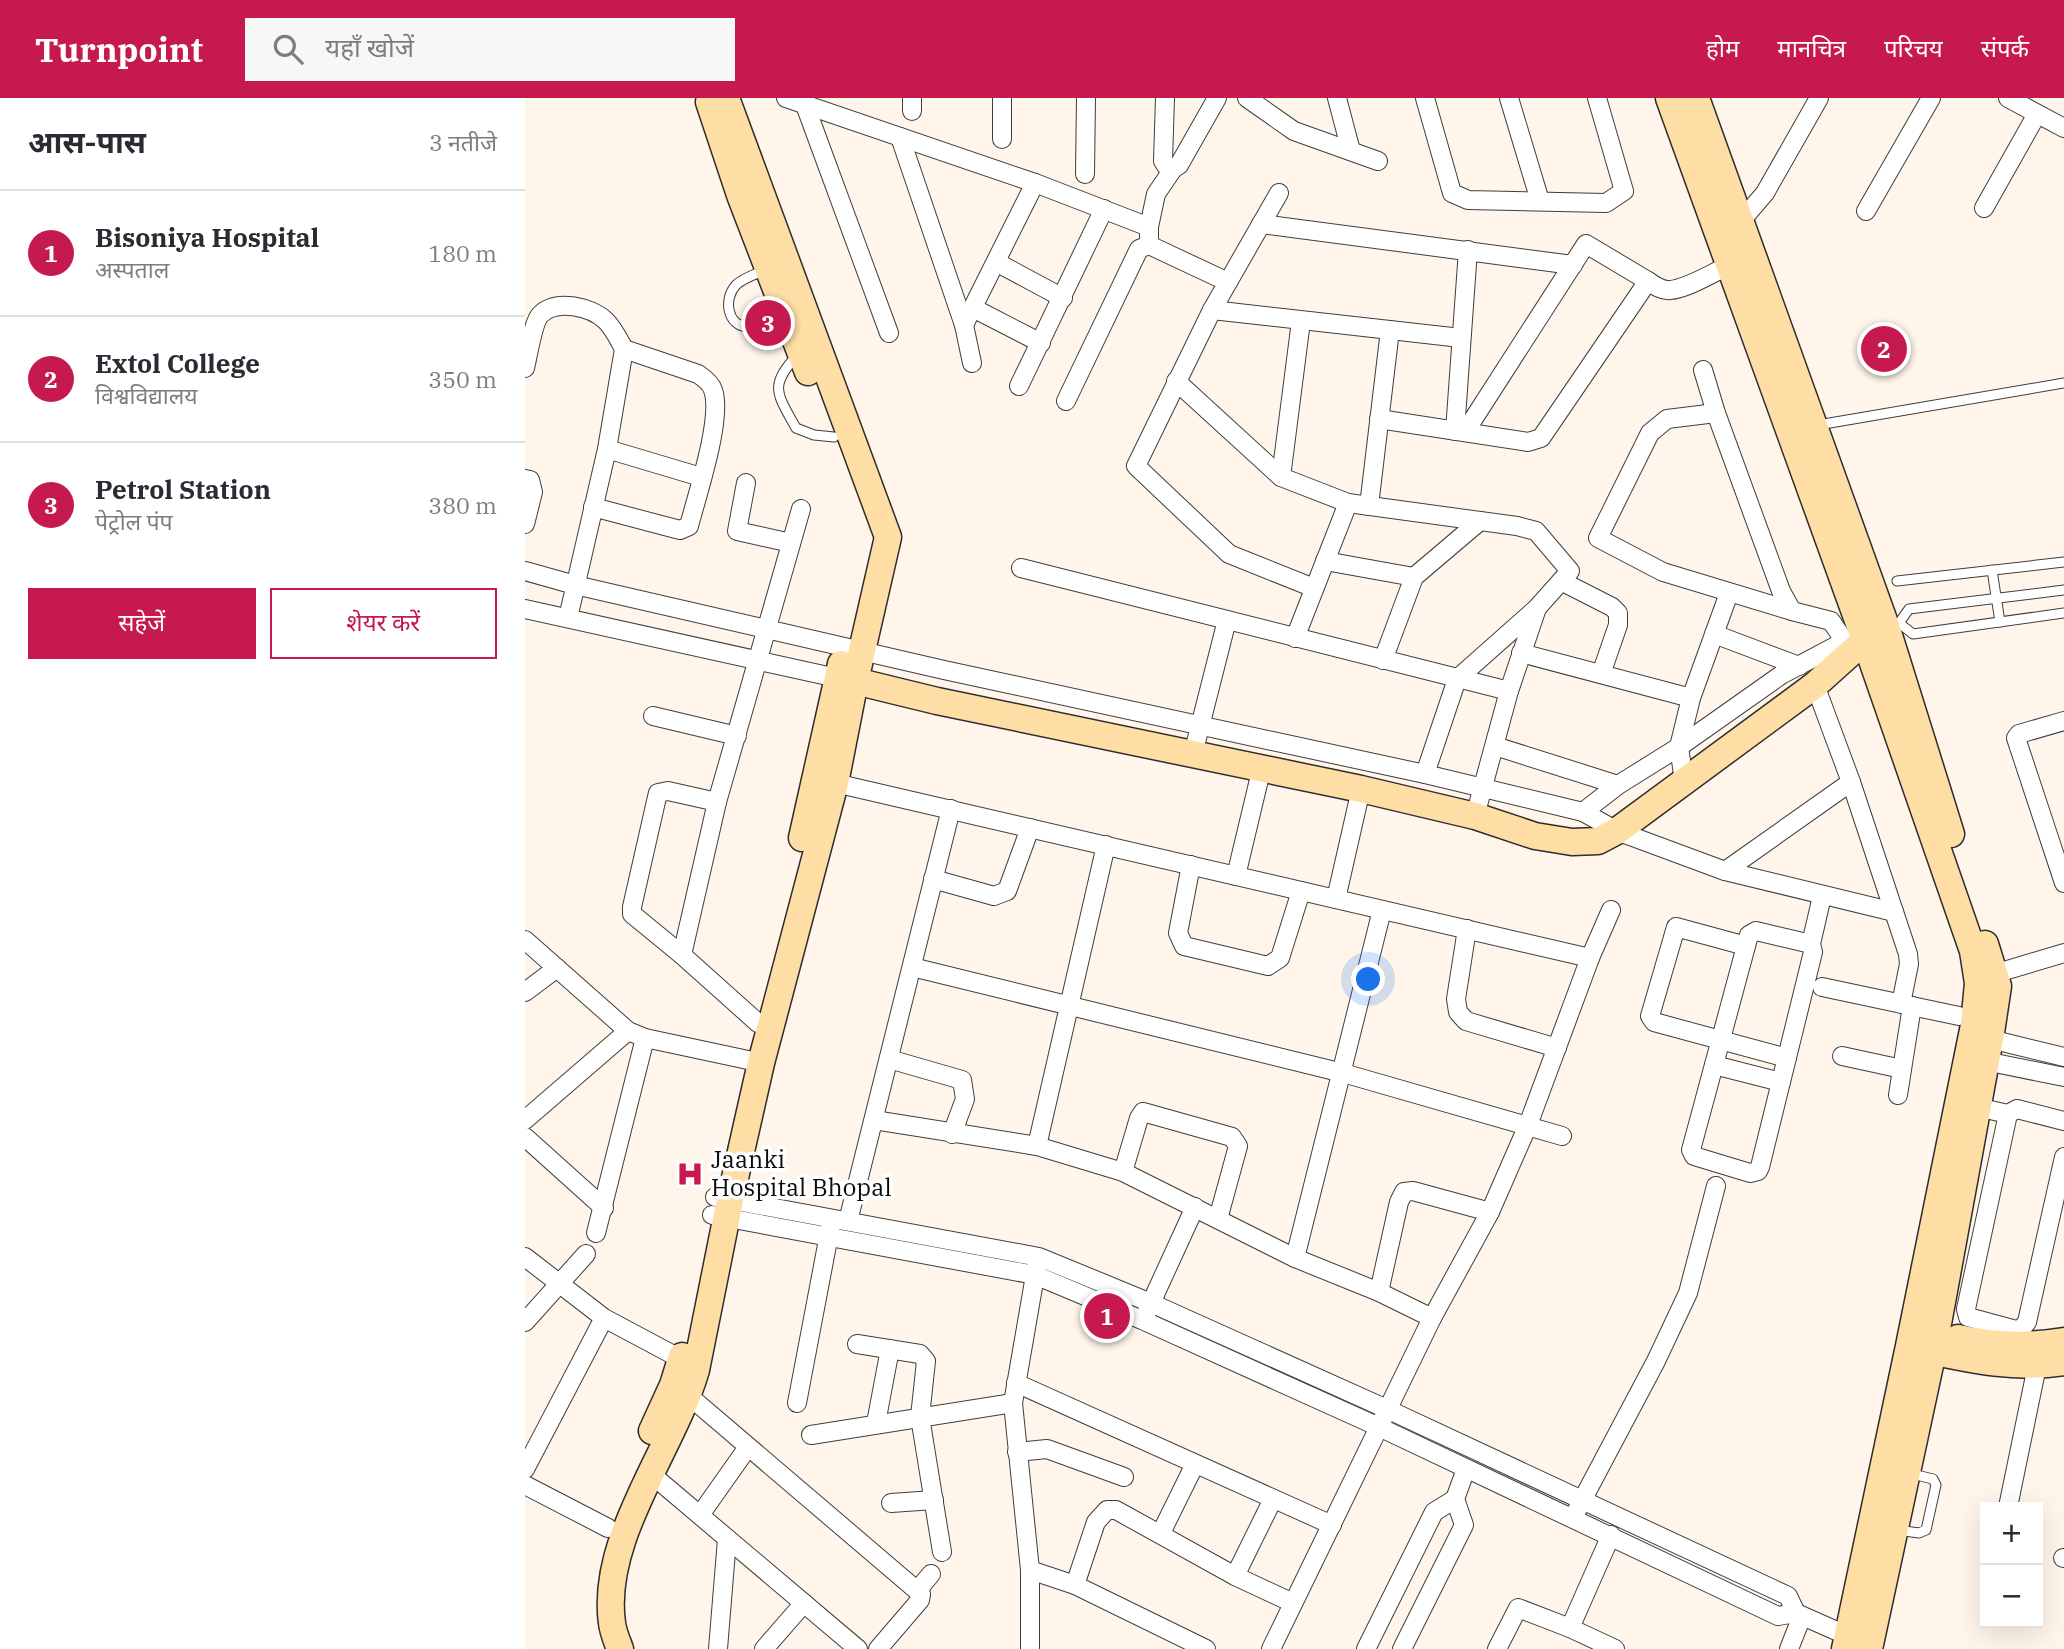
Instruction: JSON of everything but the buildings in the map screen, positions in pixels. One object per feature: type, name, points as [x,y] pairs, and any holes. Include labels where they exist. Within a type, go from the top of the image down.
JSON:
[{"type":"street","points":[[620,1649],[611,1612],[614,1576],[625,1535],[689,1396],[698,1362],[721,1207],[748,1060],[810,803],[887,533],[805,346],[787,315],[740,195],[708,98]]},
{"type":"street","points":[[726,98],[834,437],[871,537],[854,649]]},
{"type":"street","points":[[786,98],[1104,209],[1228,282]]},
{"type":"street","points":[[1002,98],[1002,139]]},
{"type":"street","points":[[1085,174],[1086,98]]},
{"type":"street","points":[[1165,98],[1163,161],[1167,167],[1173,169]]},
{"type":"street","points":[[1066,401],[1139,249],[1149,236],[1156,194],[1173,169],[1179,165],[1217,98]]},
{"type":"street","points":[[1247,98],[1294,131],[1378,161]]},
{"type":"street","points":[[1337,98],[1351,151]]},
{"type":"street","points":[[1425,98],[1452,193],[1468,200],[1606,203],[1624,191],[1597,98]]},
{"type":"street","points":[[1509,98],[1539,201]]},
{"type":"street","points":[[1669,98],[1998,986],[1960,1198],[1922,1340],[1854,1645]]},
{"type":"street","points":[[1696,98],[1813,425],[1870,637],[1973,951],[1978,983],[1974,1025],[1922,1340],[1907,1473],[1895,1529],[1854,1645]]},
{"type":"street","points":[[1741,221],[1770,185],[1819,98]]},
{"type":"street","points":[[1866,211],[1931,98]]},
{"type":"street","points":[[2008,98],[2064,128]]},
{"type":"street","points":[[805,105],[889,333]]},
{"type":"street","points":[[1984,208],[2037,114]]},
{"type":"street","points":[[901,137],[964,325],[972,363]]},
{"type":"street","points":[[964,325],[1035,183]]},
{"type":"street","points":[[1279,193],[1212,310],[1136,466],[1229,554],[1314,588]]},
{"type":"street","points":[[1019,386],[1104,209]]},
{"type":"street","points":[[1261,225],[1573,265]]},
{"type":"street","points":[[1460,432],[1586,244],[1661,289],[1679,288],[1730,265]]},
{"type":"street","points":[[1460,432],[1461,338],[1468,250]]},
{"type":"street","points":[[996,262],[1063,298]]},
{"type":"street","points":[[1379,419],[1528,442],[1541,438],[1648,281]]},
{"type":"street","points":[[525,368],[539,316],[551,307],[566,306],[593,312],[611,326],[624,349],[607,449],[568,618]]},
{"type":"street","points":[[973,308],[1041,343]]},
{"type":"street","points":[[1212,310],[1461,338]]},
{"type":"street","points":[[1281,477],[1301,321]]},
{"type":"street","points":[[1369,506],[1390,330]]},
{"type":"street","points":[[593,507],[680,530],[689,526],[716,410],[713,388],[698,374],[624,349]]},
{"type":"street","points":[[1703,370],[1716,413],[1781,591],[1791,611]]},
{"type":"street","points":[[1176,381],[1281,477],[1347,503],[1536,531],[1570,571],[1537,608],[1457,679],[1425,774]]},
{"type":"street","points":[[1716,413],[1667,419],[1650,432],[1598,538],[1663,572],[1831,621],[1870,637]]},
{"type":"street","points":[[607,449],[701,477]]},
{"type":"street","points":[[525,479],[530,480],[533,492],[525,524]]},
{"type":"street","points":[[746,483],[737,531],[791,543]]},
{"type":"street","points":[[1295,638],[1347,503]]},
{"type":"street","points":[[682,955],[717,802],[801,509]]},
{"type":"street","points":[[1383,660],[1414,577],[1480,521]]},
{"type":"street","points":[[1325,561],[1414,577]]},
{"type":"street","points":[[1021,568],[1509,691]]},
{"type":"street","points":[[525,571],[575,585],[944,670],[1425,774],[1583,812],[1617,831],[1725,871],[1894,912]]},
{"type":"street","points":[[1561,581],[1612,607],[1618,613],[1618,625],[1601,674]]},
{"type":"street","points":[[1684,781],[1679,747],[1691,698],[1729,593]]},
{"type":"street","points":[[1475,816],[1509,691],[1537,608]]},
{"type":"street","points":[[525,609],[1361,789],[1475,816],[1535,836],[1572,842],[1598,841],[1617,831],[1684,781],[1807,675],[1870,637]]},
{"type":"street","points":[[1193,754],[1227,620]]},
{"type":"street","points":[[1714,634],[1807,675],[1851,782],[1909,960],[1898,1095]]},
{"type":"street","points":[[1521,653],[1691,698]]},
{"type":"street","points":[[1583,812],[1618,785],[1679,747],[1781,675],[1807,675]]},
{"type":"street","points":[[602,1649],[595,1609],[608,1528],[673,1385],[681,1359],[835,783],[846,680]]},
{"type":"street","points":[[653,716],[737,736]]},
{"type":"street","points":[[2064,721],[2019,734],[2016,738],[2064,883]]},
{"type":"street","points":[[1495,746],[1618,785]]},
{"type":"street","points":[[1236,876],[1262,767]]},
{"type":"street","points":[[1725,871],[1851,782]]},
{"type":"street","points":[[835,783],[1590,958]]},
{"type":"street","points":[[1336,899],[1361,789]]},
{"type":"street","points":[[717,802],[668,791],[659,793],[632,914],[758,1023]]},
{"type":"street","points":[[797,1403],[828,1236],[840,1219],[874,1120],[951,810]]},
{"type":"street","points":[[933,879],[994,896],[1007,891],[1030,828]]},
{"type":"street","points":[[1037,1146],[1106,845]]},
{"type":"street","points":[[1191,865],[1178,933],[1184,946],[1268,965],[1280,958],[1301,891]]},
{"type":"street","points":[[1811,944],[1756,931],[1749,935],[1692,1154],[1750,1172],[1758,1171],[1813,952],[1811,944],[1822,896]]},
{"type":"street","points":[[1295,1258],[1382,910]]},
{"type":"street","points":[[1271,1649],[1432,1318],[1490,1212],[1528,1125],[1590,958],[1611,910]]},
{"type":"street","points":[[1746,946],[1676,927],[1650,1016],[1654,1022],[1787,1059]]},
{"type":"street","points":[[1467,929],[1456,999],[1458,1013],[1466,1021],[1557,1048]]},
{"type":"street","points":[[525,940],[628,1031],[645,1038],[748,1060]]},
{"type":"street","points":[[1994,974],[2064,954]]},
{"type":"street","points":[[912,967],[1343,1073],[1562,1136]]},
{"type":"street","points":[[525,992],[557,968]]},
{"type":"street","points":[[1822,987],[1959,1016]]},
{"type":"street","points":[[525,1120],[628,1031]]},
{"type":"street","points":[[597,1233],[645,1038]]},
{"type":"street","points":[[1988,1050],[2064,1056]]},
{"type":"street","points":[[1988,1050],[2064,1077]]},
{"type":"street","points":[[1842,1056],[1902,1069]]},
{"type":"street","points":[[889,1059],[962,1080],[965,1099],[952,1134]]},
{"type":"street","points":[[1714,1065],[1781,1083]]},
{"type":"street","points":[[1977,1107],[2008,1114],[2017,1109],[2064,1121]]},
{"type":"street","points":[[1123,1172],[1143,1112],[1231,1137],[1238,1146],[1218,1219]]},
{"type":"street","points":[[2008,1114],[1966,1310],[1968,1317],[2016,1330],[2027,1322],[2064,1157]]},
{"type":"street","points":[[874,1120],[1037,1146],[1123,1172],[1295,1258],[1379,1292],[1432,1318]]},
{"type":"street","points":[[525,1138],[604,1208]]},
{"type":"street","points":[[1573,1518],[1656,1361],[1688,1293],[1716,1186]]},
{"type":"street","points":[[1379,1292],[1399,1202],[1405,1192],[1413,1191],[1490,1212]]},
{"type":"street","points":[[1960,1198],[1988,1205]]},
{"type":"street","points":[[721,1207],[840,1219],[1039,1257],[1151,1303],[1388,1410],[1788,1596],[1799,1615],[1854,1645]]},
{"type":"street","points":[[721,1207],[828,1236],[1035,1275],[1380,1427],[1778,1616],[1799,1615]]},
{"type":"street","points":[[1142,1320],[1195,1208]]},
{"type":"street","points":[[525,1322],[586,1254]]},
{"type":"street","points":[[525,1257],[604,1318],[681,1359]]},
{"type":"street","points":[[1030,1649],[1030,1570],[1013,1403],[1039,1257]]},
{"type":"street","points":[[525,1469],[604,1318]]},
{"type":"street","points":[[1922,1340],[2023,1346],[2064,1342]]},
{"type":"street","points":[[1922,1340],[2006,1366],[2037,1366],[2064,1362]]},
{"type":"street","points":[[857,1344],[920,1354],[926,1361],[921,1416],[942,1552]]},
{"type":"street","points":[[876,1423],[890,1349]]},
{"type":"street","points":[[2009,1502],[2037,1366]]},
{"type":"street","points":[[1016,1383],[1332,1525]]},
{"type":"street","points":[[689,1396],[921,1594],[920,1600],[878,1649]]},
{"type":"street","points":[[811,1435],[1013,1403]]},
{"type":"street","points":[[700,1515],[748,1447]]},
{"type":"street","points":[[1017,1452],[1047,1449],[1124,1477]]},
{"type":"street","points":[[1161,1533],[1195,1464]]},
{"type":"street","points":[[1366,1649],[1434,1512],[1455,1499],[1466,1469]]},
{"type":"street","points":[[651,1474],[858,1649]]},
{"type":"street","points":[[525,1485],[608,1528]]},
{"type":"street","points":[[1235,1576],[1273,1499]]},
{"type":"street","points":[[1402,1649],[1464,1525],[1455,1499]]},
{"type":"street","points":[[891,1503],[934,1500]]},
{"type":"street","points":[[1075,1585],[1096,1522],[1107,1510],[1116,1510],[1235,1576],[1293,1603]]},
{"type":"street","points":[[1570,1629],[1611,1535]]},
{"type":"street","points":[[718,1649],[727,1539]]},
{"type":"street","points":[[1030,1570],[1075,1585],[1206,1649]]},
{"type":"street","points":[[917,1591],[931,1574]]},
{"type":"street","points":[[764,1649],[804,1603]]},
{"type":"street","points":[[1497,1649],[1518,1608],[1615,1649]]},
{"type":"street","points":[[1789,1649],[1799,1615]]},
{"type":"lane","points":[[769,269],[736,285],[729,299],[729,313],[739,324],[749,327],[787,315]]},
{"type":"lane","points":[[805,346],[781,373],[778,383],[782,400],[796,428],[814,435],[834,437]]},
{"type":"lane","points":[[1813,425],[2064,383]]},
{"type":"lane","points":[[1897,582],[2064,562]]},
{"type":"lane","points":[[1993,570],[2000,622]]},
{"type":"lane","points":[[1870,637],[1909,609],[2064,590]]},
{"type":"lane","points":[[1870,637],[1913,634],[2064,613]]},
{"type":"place","name":"Petrol Station","points":[[768,323]]},
{"type":"place","name":"Extol College","points":[[1884,349]]},
{"type":"place","name":"Jaanki Hospital Bhopal","points":[[690,1174]]},
{"type":"place","name":"Bisoniya Hospital","points":[[1107,1316]]}]
